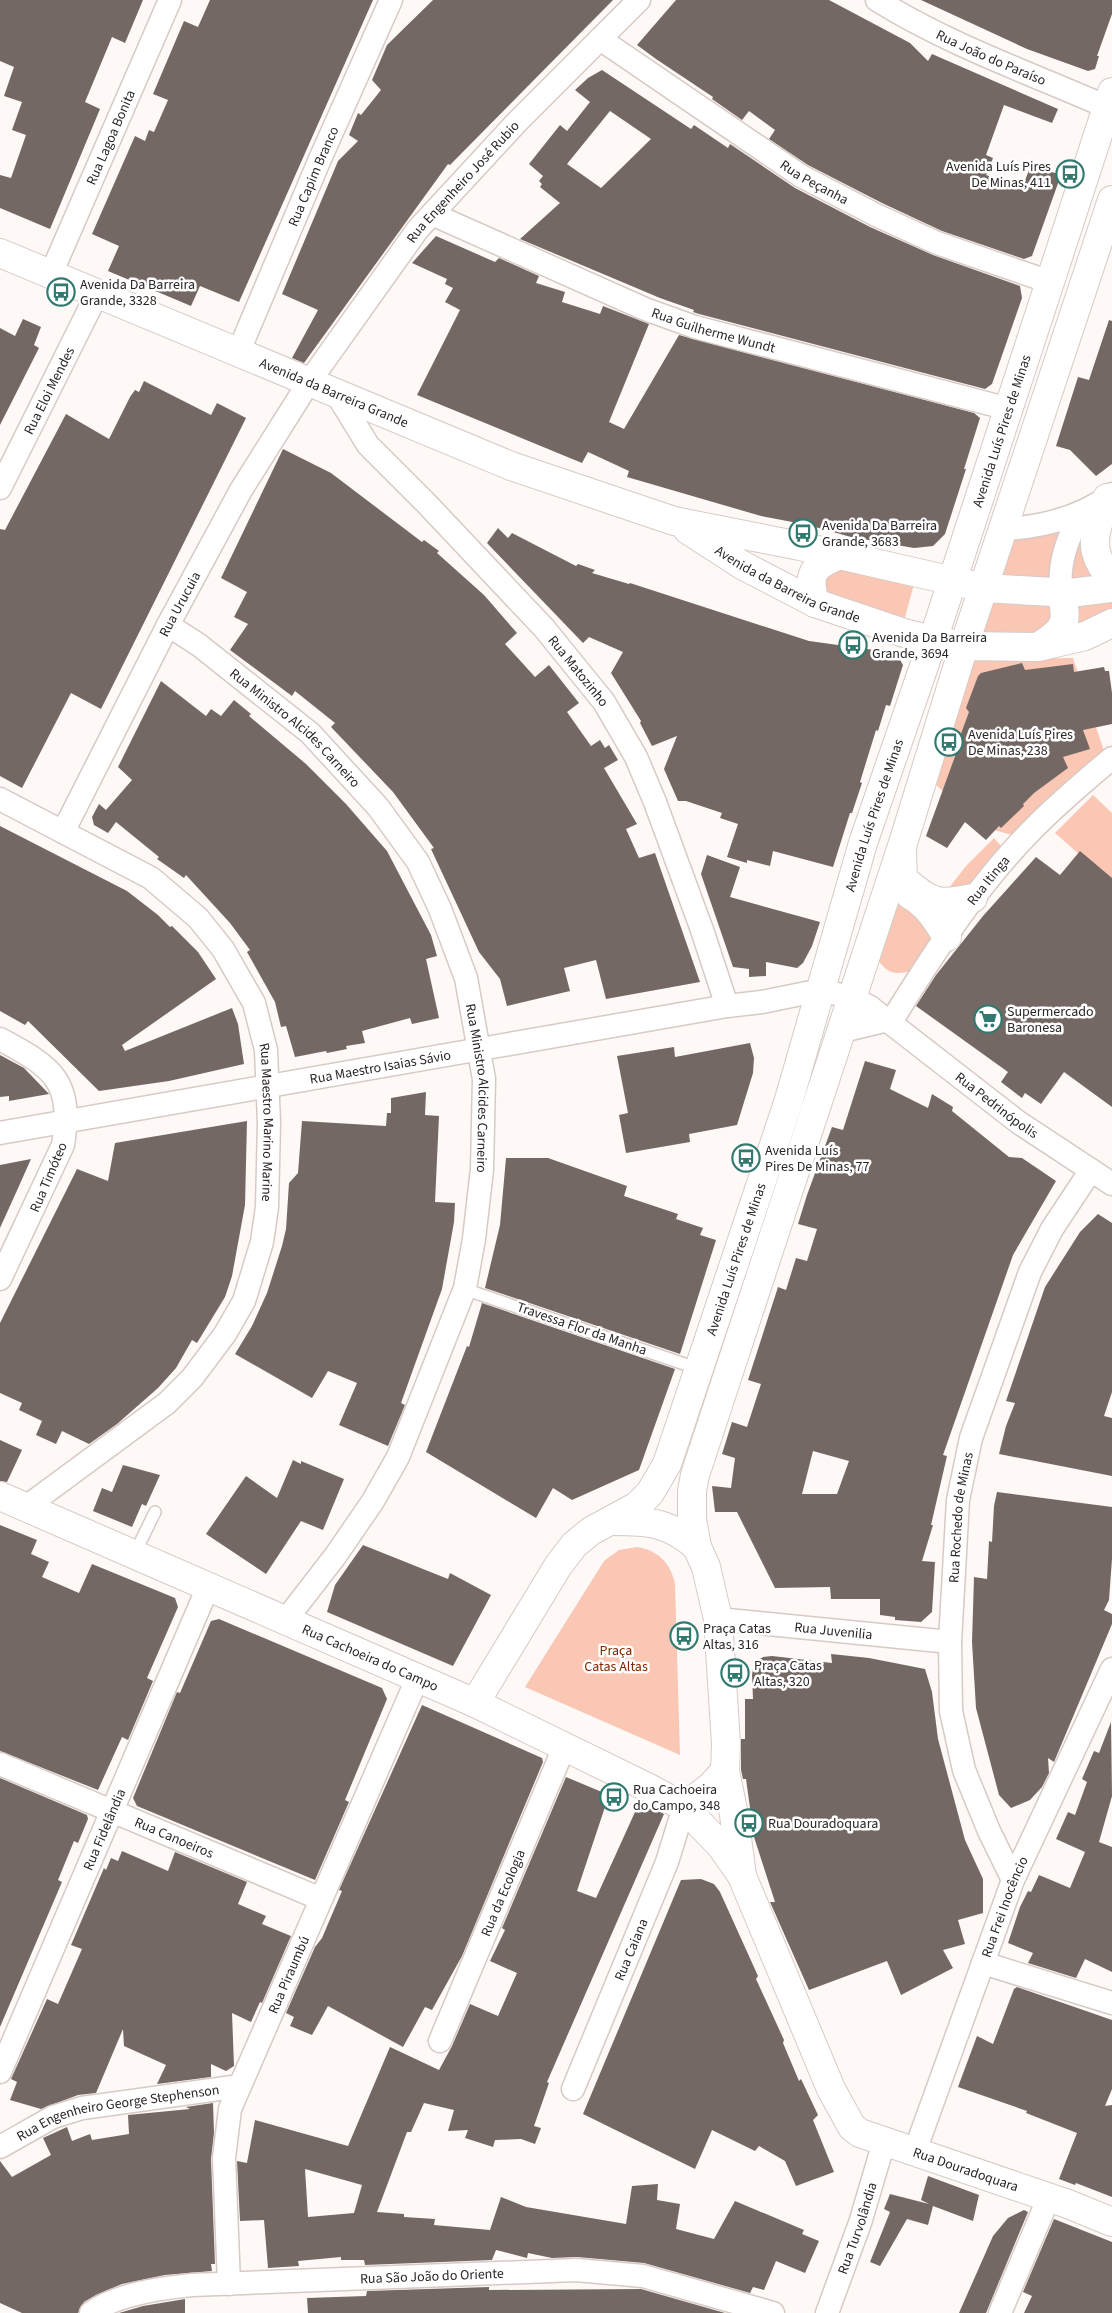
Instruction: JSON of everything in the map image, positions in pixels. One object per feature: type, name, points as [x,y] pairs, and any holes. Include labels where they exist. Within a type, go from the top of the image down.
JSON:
[{"type":"main road","name":"Avenida Luís Pires de Minas","points":[[613,1521],[637,1506],[660,1479],[699,1369],[788,1103],[863,843],[933,640],[1110,100]]},
{"type":"main road","name":"Avenida Luís Pires de Minas","points":[[697,1547],[691,1505],[695,1475],[903,844],[964,646],[1112,200]]},
{"type":"main road","name":"Avenida da Barreira Grande","points":[[0,253],[511,466],[674,521],[840,555],[984,588],[1061,593],[1112,588]]},
{"type":"main road","points":[[1110,496],[1094,543],[1098,560],[1112,579]]},
{"type":"main road","name":"Avenida da Barreira Grande","points":[[674,521],[742,565],[815,604],[904,633],[933,640],[964,646],[1038,647],[1085,636],[1112,623]]},
{"type":"main road","points":[[815,604],[811,585],[816,568],[822,562],[840,555]]},
{"type":"main road","points":[[1038,647],[1057,635],[1063,626],[1066,612],[1061,593]]},
{"type":"main road","points":[[903,844],[902,862],[904,879],[925,897],[947,904],[973,898]]},
{"type":"main road","points":[[887,892],[911,895],[921,901],[947,938]]},
{"type":"main road","name":"Rua Cachoeira do Campo","points":[[0,1496],[417,1679],[476,1703],[565,1745],[684,1808]]},
{"type":"main road","points":[[476,1703],[569,1552],[591,1530],[613,1521],[646,1521],[682,1534],[697,1547],[706,1567],[718,1619],[726,1744],[725,1771],[710,1787],[684,1808]]},
{"type":"main road","name":"Rua Douradoquara","points":[[725,1771],[734,1815],[742,1876]]},
{"type":"main road","name":"Rua Douradoquara","points":[[684,1808],[721,1846],[742,1876],[830,2089],[852,2127],[860,2133],[884,2142],[1049,2197],[1112,2222]]},
{"type":"street","name":"Rua Lagoa Bonita","points":[[50,274],[170,0]]},
{"type":"street","name":"Rua Capim Branco","points":[[238,353],[320,159],[391,0]]},
{"type":"street","name":"Rua Engenheiro José Rubio","points":[[310,382],[418,229],[517,122],[640,0]]},
{"type":"street","name":"Rua João do Paraíso","points":[[877,0],[936,34],[1031,76],[1110,100]]},
{"type":"street","name":"Rua Peçanha","points":[[600,39],[801,176],[876,215],[938,243],[1050,282]]},
{"type":"street","name":"Rua Guilherme Wundt","points":[[432,214],[645,309],[695,327],[1009,409]]},
{"type":"street","name":"Rua Eloi Mendes","points":[[0,488],[98,294]]},
{"type":"street","name":"Rua Urucuia","points":[[63,832],[168,625],[241,490],[310,382]]},
{"type":"street","name":"Rua Matozinho","points":[[336,393],[368,445],[426,503],[544,628],[604,702],[636,756],[655,802],[702,930],[727,1006]]},
{"type":"street","points":[[1004,529],[1042,526],[1081,513],[1110,496]]},
{"type":"street","points":[[1061,593],[1059,577],[1061,560],[1069,536],[1081,513]]},
{"type":"street","name":"Rua Ministro Alcides Carneiro","points":[[168,625],[199,645],[310,733],[378,807],[418,862],[440,909],[466,978],[484,1079],[482,1169],[474,1238],[464,1289],[398,1457],[373,1502],[342,1548],[285,1621]]},
{"type":"street","name":"Rua Itinga","points":[[889,1021],[973,898],[1032,830],[1112,758]]},
{"type":"street","name":"Rua Maestro Marino Marine","points":[[0,799],[151,878],[198,918],[223,949],[254,1004],[266,1050],[269,1123],[267,1207],[262,1242],[244,1301],[225,1334],[197,1370],[167,1403],[26,1507]]},
{"type":"street","name":"Rua Maestro Isaias Sávio","points":[[0,1133],[479,1048],[727,1006],[762,1002],[821,990],[853,998]]},
{"type":"street","name":"Rua Pedrinópolis","points":[[853,998],[870,1007],[889,1021],[1018,1122],[1105,1176]]},
{"type":"street","name":"Rua Maestro Isaias Sávio","points":[[762,1002],[800,1008],[813,1017]]},
{"type":"street","points":[[842,1031],[889,1021]]},
{"type":"street","name":"Rua Timóteo","points":[[0,1039],[45,1067],[60,1083],[65,1096],[67,1122],[63,1145],[0,1279]]},
{"type":"street","name":"Rua Rochedo de Minas","points":[[1013,1880],[989,1831],[964,1770],[951,1710],[950,1642],[958,1500],[971,1438],[1030,1272],[1052,1229],[1105,1176]]},
{"type":"street","name":"Rua Fidelândia","points":[[0,2072],[208,1587]]},
{"type":"street","name":"Rua Juvenilia","points":[[718,1619],[950,1642]]},
{"type":"street","name":"Rua Frei Inocêncio","points":[[915,2151],[1013,1880],[1112,1669]]},
{"type":"street","name":"Rua Piraumbú","points":[[229,2284],[224,2158],[230,2109],[417,1679]]},
{"type":"street","name":"Rua da Ecologia","points":[[440,2041],[565,1745]]},
{"type":"street","name":"Rua Canoeiros","points":[[0,1764],[321,1899]]},
{"type":"street","name":"Rua Caiana","points":[[573,2088],[666,1862],[684,1808]]},
{"type":"street","points":[[983,1963],[1112,2003]]},
{"type":"street","name":"Rua Engenheiro George Stephenson","points":[[0,2146],[53,2117],[82,2108],[240,2086]]},
{"type":"street","name":"Rua Turvolândia","points":[[827,2313],[860,2223],[884,2142]]},
{"type":"street","points":[[1000,2313],[1049,2197]]},
{"type":"street","name":"Rua São João do Oriente","points":[[91,2313],[115,2301],[161,2288],[576,2270],[605,2271],[644,2276],[774,2313]]},
{"type":"lane","name":"Travessa Flor da Manha","points":[[464,1289],[699,1369]]},
{"type":"lane","points":[[134,1554],[155,1512]]},
{"type":"green space","points":[[1069,526],[1051,587],[997,581],[1011,534]]},
{"type":"green space","points":[[1083,538],[1105,584],[1070,593],[1073,540]]},
{"type":"green space","points":[[833,563],[916,577],[902,628],[821,602],[822,570]]},
{"type":"green space","points":[[993,593],[1054,599],[1057,622],[1033,641],[981,638]]},
{"type":"green space","points":[[1112,599],[1112,617],[1073,632],[1068,600]]},
{"type":"green space","points":[[1073,658],[1105,754],[1012,835],[983,827],[935,784],[974,659]]},
{"type":"green space","points":[[1093,795],[1112,813],[1112,883],[1055,833]]},
{"type":"green space","points":[[994,838],[1007,853],[985,880],[942,897],[966,866]]},
{"type":"green space","points":[[902,901],[942,932],[925,967],[908,972],[894,973],[878,961],[873,952],[888,905]]},
{"type":"green space","name":"Praça Catas Altas","points":[[637,1547],[651,1551],[662,1559],[667,1564],[675,1584],[680,1755],[525,1687],[604,1561],[619,1550]]},
{"type":"building","points":[[0,0],[143,0],[125,43],[112,37],[85,102],[100,109],[50,229],[0,208],[0,175],[11,178],[26,135],[12,130],[22,102],[4,96],[14,67],[0,61]]},
{"type":"building","points":[[210,0],[373,0],[239,302],[200,286],[191,306],[108,271],[119,246],[92,234],[135,136],[145,141],[149,130],[154,132],[168,100],[153,94],[184,21],[198,27]]},
{"type":"building","points":[[433,0],[613,0],[450,165],[448,164],[304,363],[292,358],[318,310],[282,294],[338,161],[358,141],[349,135],[358,113],[361,115],[381,90],[372,80],[387,45]]},
{"type":"building","points":[[676,0],[829,0],[910,43],[928,61],[932,54],[1058,109],[1052,123],[1004,105],[986,155],[993,158],[986,175],[1022,188],[1031,165],[1061,175],[1032,256],[1024,259],[942,231],[808,165],[769,139],[775,130],[749,111],[742,120],[712,99],[713,97],[656,59],[637,45]]},
{"type":"building","points":[[921,0],[1112,0],[1112,14],[1097,56],[1099,56],[1095,69],[1088,71],[1027,49]]},
{"type":"building","points":[[602,70],[691,129],[694,125],[728,148],[730,144],[795,188],[870,227],[933,255],[1020,286],[1022,298],[992,384],[985,389],[699,314],[693,312],[694,310],[660,298],[520,239],[560,203],[540,187],[542,184],[539,181],[543,176],[529,164],[560,125],[567,131],[590,102],[575,90],[588,78]],"holes":[[[610,111],[651,139],[601,188],[567,164]]]},
{"type":"building","points":[[436,236],[495,262],[499,258],[539,276],[536,283],[565,292],[562,302],[600,314],[603,306],[649,324],[609,422],[624,429],[679,335],[974,413],[980,418],[945,534],[933,546],[914,548],[851,537],[808,525],[761,516],[627,477],[629,471],[588,452],[582,463],[417,395],[460,310],[445,302],[453,288],[445,284],[447,279],[412,263]]},
{"type":"building","points":[[23,319],[41,327],[34,345],[39,348],[0,425],[0,328],[15,336]]},
{"type":"building","points":[[1109,320],[1112,321],[1112,464],[1096,476],[1070,450],[1056,446],[1078,377],[1089,380]]},
{"type":"building","points":[[144,381],[211,415],[217,403],[246,418],[101,709],[71,693],[22,788],[0,776],[0,529],[5,530],[66,414],[109,439],[130,397],[135,390],[139,392]]},
{"type":"building","points":[[283,449],[331,473],[422,542],[424,540],[439,551],[437,553],[484,595],[517,633],[505,644],[535,677],[549,665],[579,703],[567,712],[591,746],[600,740],[605,748],[609,745],[618,760],[604,768],[637,824],[626,829],[639,858],[655,853],[700,982],[606,999],[596,960],[564,968],[570,991],[507,1006],[500,979],[479,952],[431,849],[434,848],[393,792],[331,727],[335,723],[295,691],[292,696],[230,650],[248,624],[234,617],[247,592],[221,578]]},
{"type":"building","points":[[498,528],[508,538],[512,533],[576,566],[578,564],[595,570],[592,573],[630,583],[809,641],[896,653],[903,665],[890,706],[886,705],[878,731],[876,730],[860,782],[862,783],[852,813],[850,813],[833,867],[773,851],[770,866],[747,860],[747,863],[727,857],[738,824],[720,818],[722,813],[686,801],[678,801],[664,769],[677,736],[652,746],[640,723],[641,721],[611,673],[623,652],[589,637],[583,643],[487,543]]},
{"type":"building","points":[[1022,663],[1025,670],[1073,664],[1074,672],[1104,667],[1105,671],[1109,671],[1112,693],[1112,724],[1083,730],[1090,749],[1063,757],[1068,768],[1034,793],[1023,804],[1024,806],[1001,828],[999,826],[986,840],[965,822],[947,848],[926,836],[957,751],[955,750],[969,712],[966,708],[978,676],[981,673]]},
{"type":"building","points":[[161,681],[206,716],[211,709],[221,716],[234,700],[251,714],[249,716],[306,764],[346,804],[387,851],[431,935],[437,956],[426,959],[439,1018],[412,1024],[410,1018],[362,1031],[365,1043],[346,1046],[347,1049],[327,1053],[326,1051],[295,1057],[286,1026],[281,1027],[275,1002],[247,952],[250,950],[230,923],[186,875],[184,878],[157,859],[159,857],[116,822],[108,833],[94,825],[92,817],[99,804],[106,810],[132,780],[118,767]]},
{"type":"building","points":[[0,826],[127,891],[170,927],[172,926],[198,952],[216,979],[122,1045],[125,1051],[232,1008],[238,1024],[244,1064],[169,1081],[99,1091],[28,1021],[25,1025],[0,1011]]},
{"type":"building","points":[[1080,851],[1112,878],[1112,1107],[1064,1072],[1041,1104],[1025,1093],[1022,1098],[1001,1082],[1008,1072],[916,1006],[936,975],[983,916],[1036,857],[1060,875]]},
{"type":"building","points":[[707,855],[740,867],[730,897],[820,922],[812,946],[803,963],[797,968],[766,962],[766,976],[749,977],[749,969],[733,967],[701,874]]},
{"type":"building","points":[[750,1043],[754,1058],[753,1073],[737,1125],[689,1134],[690,1142],[626,1153],[619,1115],[628,1113],[617,1056],[674,1047],[675,1057]]},
{"type":"building","points":[[0,1055],[24,1068],[49,1094],[9,1101],[9,1096],[0,1097]]},
{"type":"building","points":[[865,1061],[896,1070],[890,1089],[928,1108],[932,1094],[953,1107],[952,1111],[1009,1157],[1022,1158],[1056,1181],[1013,1255],[943,1455],[947,1456],[931,1525],[933,1525],[922,1561],[935,1562],[932,1612],[921,1622],[895,1620],[895,1617],[880,1615],[880,1599],[831,1599],[830,1587],[775,1588],[737,1512],[715,1512],[712,1486],[731,1488],[735,1458],[722,1454],[732,1422],[747,1427],[761,1384],[748,1380],[778,1287],[786,1290],[796,1258],[807,1261],[817,1229],[798,1224],[807,1195],[832,1127],[843,1130]],"holes":[[[813,1451],[849,1461],[837,1494],[802,1494]]]},
{"type":"building","points":[[426,1092],[425,1115],[439,1116],[435,1202],[455,1203],[454,1222],[442,1289],[401,1403],[405,1405],[388,1446],[339,1425],[357,1383],[328,1371],[312,1398],[235,1354],[252,1326],[267,1293],[282,1246],[286,1229],[289,1183],[298,1173],[302,1121],[386,1126],[387,1113],[391,1113],[391,1098]]},
{"type":"building","points":[[247,1121],[245,1205],[232,1276],[225,1297],[197,1343],[192,1340],[176,1368],[158,1388],[117,1424],[89,1444],[62,1431],[56,1444],[36,1435],[42,1421],[19,1410],[22,1403],[0,1393],[0,1323],[77,1169],[108,1181],[115,1143]]},
{"type":"building","points":[[506,1158],[548,1158],[627,1186],[624,1196],[678,1214],[676,1219],[703,1228],[700,1235],[716,1240],[680,1354],[485,1288],[500,1225]]},
{"type":"building","points":[[31,1159],[19,1186],[0,1228],[0,1165]]},
{"type":"building","points":[[1098,1214],[1112,1223],[1112,1392],[1104,1416],[1112,1418],[1112,1476],[999,1454],[1006,1426],[1015,1403],[1006,1401],[1045,1287],[1080,1232]]},
{"type":"building","points":[[482,1303],[675,1369],[639,1470],[572,1500],[553,1488],[536,1518],[426,1452],[467,1346],[469,1347]]},
{"type":"building","points":[[0,1440],[22,1450],[7,1482],[0,1481]]},
{"type":"building","points":[[293,1460],[301,1464],[301,1461],[344,1479],[323,1530],[301,1521],[266,1574],[206,1534],[246,1476],[277,1498]]},
{"type":"building","points":[[123,1465],[160,1475],[146,1506],[142,1504],[132,1527],[93,1511],[102,1488],[112,1492]]},
{"type":"building","points":[[997,1492],[1112,1507],[1112,1559],[1109,1600],[1104,1610],[1112,1614],[1112,1624],[1054,1762],[1048,1758],[1049,1773],[1042,1787],[1030,1800],[1011,1808],[999,1795],[976,1708],[972,1642],[974,1577],[987,1579],[989,1541],[992,1542],[994,1506]]},
{"type":"building","points":[[0,1525],[37,1540],[31,1554],[49,1562],[42,1577],[79,1593],[92,1564],[175,1598],[178,1607],[147,1678],[153,1681],[128,1740],[122,1737],[98,1790],[0,1751]]},
{"type":"building","points":[[363,1545],[448,1579],[450,1573],[491,1595],[453,1666],[327,1612],[335,1585]]},
{"type":"building","points":[[219,1619],[382,1688],[387,1699],[345,1800],[349,1802],[315,1880],[137,1806],[133,1798],[177,1692],[180,1693],[211,1621]]},
{"type":"building","points":[[831,1654],[869,1658],[925,1669],[932,1692],[938,1739],[965,1840],[983,1879],[983,1913],[958,1920],[965,1944],[943,1950],[953,1968],[901,1995],[887,1961],[809,1990],[770,1902],[775,1902],[754,1837],[746,1779],[743,1779],[741,1770],[741,1739],[745,1739],[745,1699],[753,1699],[752,1675],[754,1663],[763,1657],[772,1656],[832,1663]]},
{"type":"building","points":[[422,1705],[542,1758],[543,1762],[462,1956],[432,2010],[425,2007],[403,2047],[328,2006],[312,2035],[290,2026],[294,2017],[286,2013],[315,1947],[322,1938],[342,1891],[339,1890]]},
{"type":"building","points":[[1111,1722],[1112,1796],[1099,1842],[1112,1847],[1112,1972],[1085,1959],[1076,1978],[1028,1963],[1033,1953],[1008,1943],[1020,1907],[1028,1891],[1031,1892],[1039,1875],[1070,1888],[1085,1852],[1056,1839],[1068,1812],[1075,1815],[1087,1782],[1082,1779],[1094,1751],[1099,1753]]},
{"type":"building","points":[[566,1777],[609,1795],[577,1891],[596,1898],[640,1801],[664,1814],[547,2082],[549,2083],[534,2126],[541,2128],[535,2144],[521,2139],[495,2140],[493,2147],[465,2138],[468,2130],[448,2131],[454,2110],[424,2103],[411,2132],[407,2132],[377,2212],[404,2214],[404,2217],[435,2219],[434,2225],[490,2230],[501,2197],[526,2207],[626,2224],[632,2186],[658,2184],[657,2200],[680,2204],[676,2229],[714,2239],[735,2201],[804,2230],[802,2234],[819,2241],[805,2273],[776,2261],[764,2290],[753,2287],[750,2293],[644,2263],[577,2257],[552,2258],[528,2253],[527,2258],[496,2250],[492,2260],[365,2265],[364,2260],[341,2260],[341,2257],[298,2261],[299,2266],[268,2268],[264,2220],[240,2221],[237,2161],[247,2163],[255,2120],[348,2146],[390,2047],[439,2070],[452,2046],[470,2004],[498,2016],[517,1973],[490,1961],[505,1930],[502,1928]],"holes":[[[305,2169],[362,2185],[354,2213],[308,2217]]]},
{"type":"building","points":[[0,1778],[87,1815],[88,1819],[78,1843],[74,1841],[58,1880],[62,1882],[0,2027]]},
{"type":"building","points":[[122,1851],[168,1871],[175,1852],[247,1882],[238,1904],[266,1916],[262,1924],[291,1936],[262,2003],[260,2002],[251,2022],[232,2013],[234,2066],[226,2071],[211,2064],[211,2077],[157,2084],[166,2065],[124,2046],[123,2029],[96,2093],[78,2095],[41,2109],[10,2100],[17,2082],[11,2079],[47,1999],[58,2004],[82,1949],[71,1945],[104,1868],[106,1870],[111,1858],[118,1861]]},
{"type":"building","points":[[701,1879],[714,1884],[720,1892],[758,1976],[756,1979],[784,2040],[783,2043],[799,2081],[801,2079],[818,2115],[813,2120],[834,2172],[796,2186],[785,2161],[759,2146],[755,2151],[712,2130],[695,2169],[583,2114],[681,1880]]},
{"type":"building","points":[[1017,1987],[1112,2020],[1112,2089],[1105,2106],[1112,2105],[1112,2197],[1076,2183],[1075,2185],[1059,2179],[1077,2133],[1026,2113],[1027,2111],[958,2087],[977,2036],[993,2044],[1014,1989]]},
{"type":"building","points":[[213,2103],[214,2133],[211,2159],[215,2264],[211,2264],[212,2271],[165,2275],[122,2284],[84,2302],[78,2313],[22,2313],[0,2303],[0,2161],[12,2177],[51,2155],[43,2138],[67,2127],[72,2141],[90,2134],[92,2140],[129,2134],[128,2115],[190,2109],[186,2107]]},
{"type":"building","points":[[928,2176],[979,2195],[973,2221],[933,2206],[928,2225],[907,2219],[880,2266],[870,2262],[890,2212],[884,2209],[890,2194],[929,2204],[921,2200]]},
{"type":"building","points":[[1024,2210],[1028,2212],[986,2313],[959,2313],[993,2236],[1008,2218]]},
{"type":"building","points":[[1054,2219],[1112,2242],[1112,2313],[1024,2313],[1032,2296],[1023,2292]]},
{"type":"building","points":[[489,2287],[489,2290],[641,2289],[725,2313],[308,2313],[307,2298],[366,2296],[367,2291]]},
{"type":"building","points":[[185,2299],[185,2313],[119,2313],[143,2306]]},
{"type":"place","name":"Avenida Luís Pires De Minas, 411","points":[[1070,174]]},
{"type":"place","name":"Avenida Da Barreira Grande, 3328","points":[[61,292]]},
{"type":"place","name":"Avenida Da Barreira Grande, 3683","points":[[803,533]]},
{"type":"place","name":"Avenida Da Barreira Grande, 3694","points":[[853,645]]},
{"type":"place","name":"Avenida Luís Pires De Minas, 238","points":[[949,742]]},
{"type":"place","name":"Supermercado Baronesa","points":[[988,1019]]},
{"type":"place","name":"Avenida Luís Pires De Minas, 77","points":[[746,1158]]},
{"type":"place","name":"Praça Catas Altas, 316","points":[[684,1636]]},
{"type":"place","name":"Praça Catas Altas, 320","points":[[735,1673]]},
{"type":"place","name":"Rua Cachoeira do Campo, 348","points":[[614,1797]]},
{"type":"place","name":"Rua Douradoquara","points":[[749,1823]]}]
